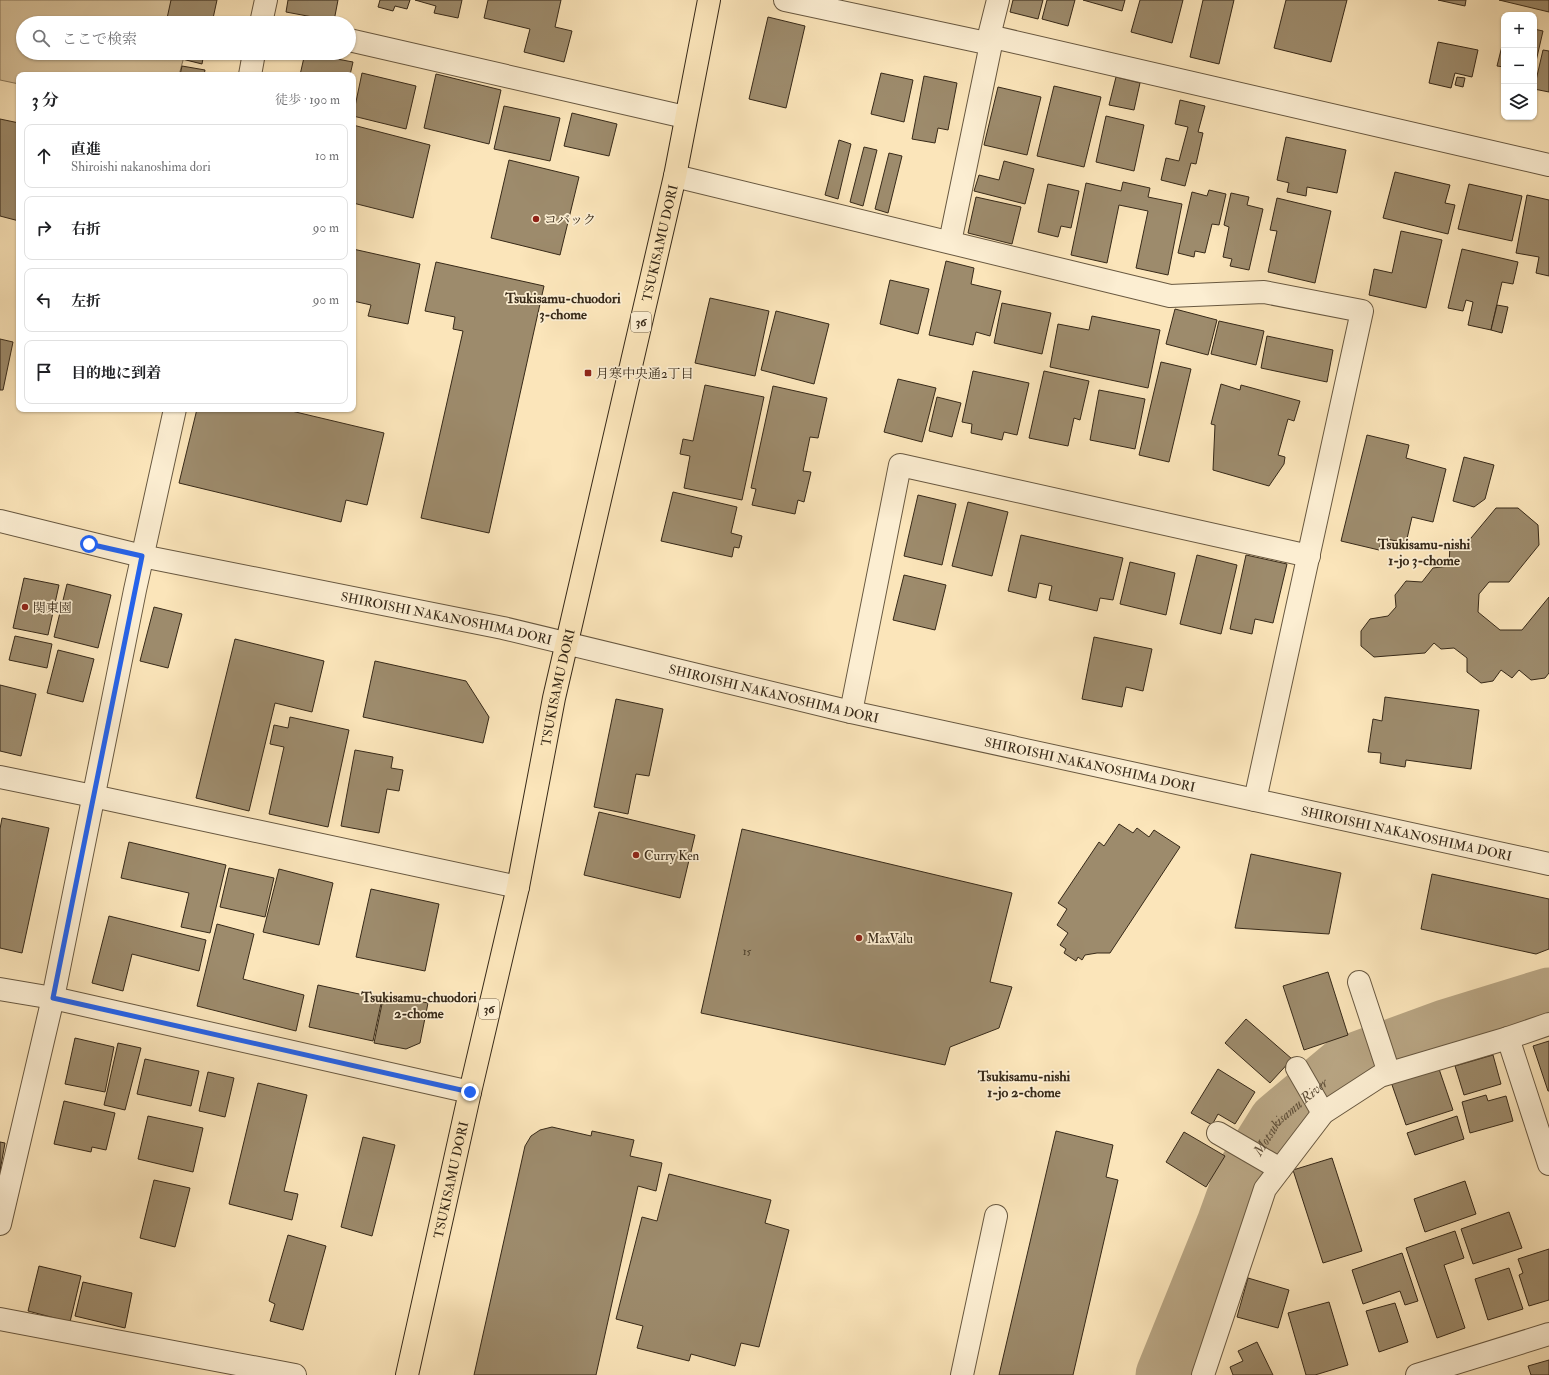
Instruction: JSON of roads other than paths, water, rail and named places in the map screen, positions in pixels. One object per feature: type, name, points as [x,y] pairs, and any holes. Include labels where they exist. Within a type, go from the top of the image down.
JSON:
[{"type":"highway","name":"TSUKISAMU DORI","points":[[407,1375],[470,1092],[518,888],[554,698],[566,643],[675,176],[685,117],[709,0]]},
{"type":"street","points":[[785,0],[990,40],[1549,165]]},
{"type":"street","points":[[950,242],[998,0]]},
{"type":"street","points":[[356,42],[685,117]]},
{"type":"street","points":[[251,72],[253,60]]},
{"type":"street","points":[[675,176],[1170,296],[1264,292],[1362,311],[1255,800]]},
{"type":"street","points":[[0,1224],[53,998],[142,556],[174,412]]},
{"type":"street","points":[[850,712],[900,465],[1309,556]]},
{"type":"street","name":"SHIROISHI NAKANOSHIMA DORI","points":[[0,521],[142,556],[495,626],[850,712],[1549,864]]},
{"type":"street","points":[[0,777],[518,888]]},
{"type":"street","points":[[1359,982],[1387,1066]]},
{"type":"street","points":[[0,989],[53,998],[470,1092]]},
{"type":"street","points":[[1203,1375],[1273,1165],[1320,1108],[1380,1076],[1387,1066],[1508,1038],[1549,1024]]},
{"type":"street","points":[[1508,1038],[1549,1164]]},
{"type":"street","points":[[1300,1073],[1320,1108]]},
{"type":"street","points":[[1218,1132],[1273,1165]]},
{"type":"street","points":[[962,1375],[996,1216]]},
{"type":"street","points":[[0,1319],[295,1375]]},
{"type":"street","points":[[1417,1375],[1549,1334]]},
{"type":"waterway","name":"Motsukisamu River","points":[[1164,1375],[1225,1224],[1242,1177],[1277,1121],[1344,1065],[1445,1028],[1549,996]]},
{"type":"place","name":"コバック","points":[[536,219]]},
{"type":"place","name":"月寒中央通2丁目","points":[[588,373]]},
{"type":"place","name":"関東園","points":[[25,607]]},
{"type":"place","name":"Curry Ken","points":[[636,855]]},
{"type":"place","name":"MaxValu","points":[[859,938]]},
{"type":"district","name":"Tsukisamu-chuodori 3-chome","points":[[563,306]]},
{"type":"district","name":"Tsukisamu-nishi 1-jo 3-chome","points":[[1424,552]]},
{"type":"district","name":"Tsukisamu-chuodori 2-chome","points":[[419,1006]]},
{"type":"district","name":"Tsukisamu-nishi 1-jo 2-chome","points":[[1024,1084]]}]
